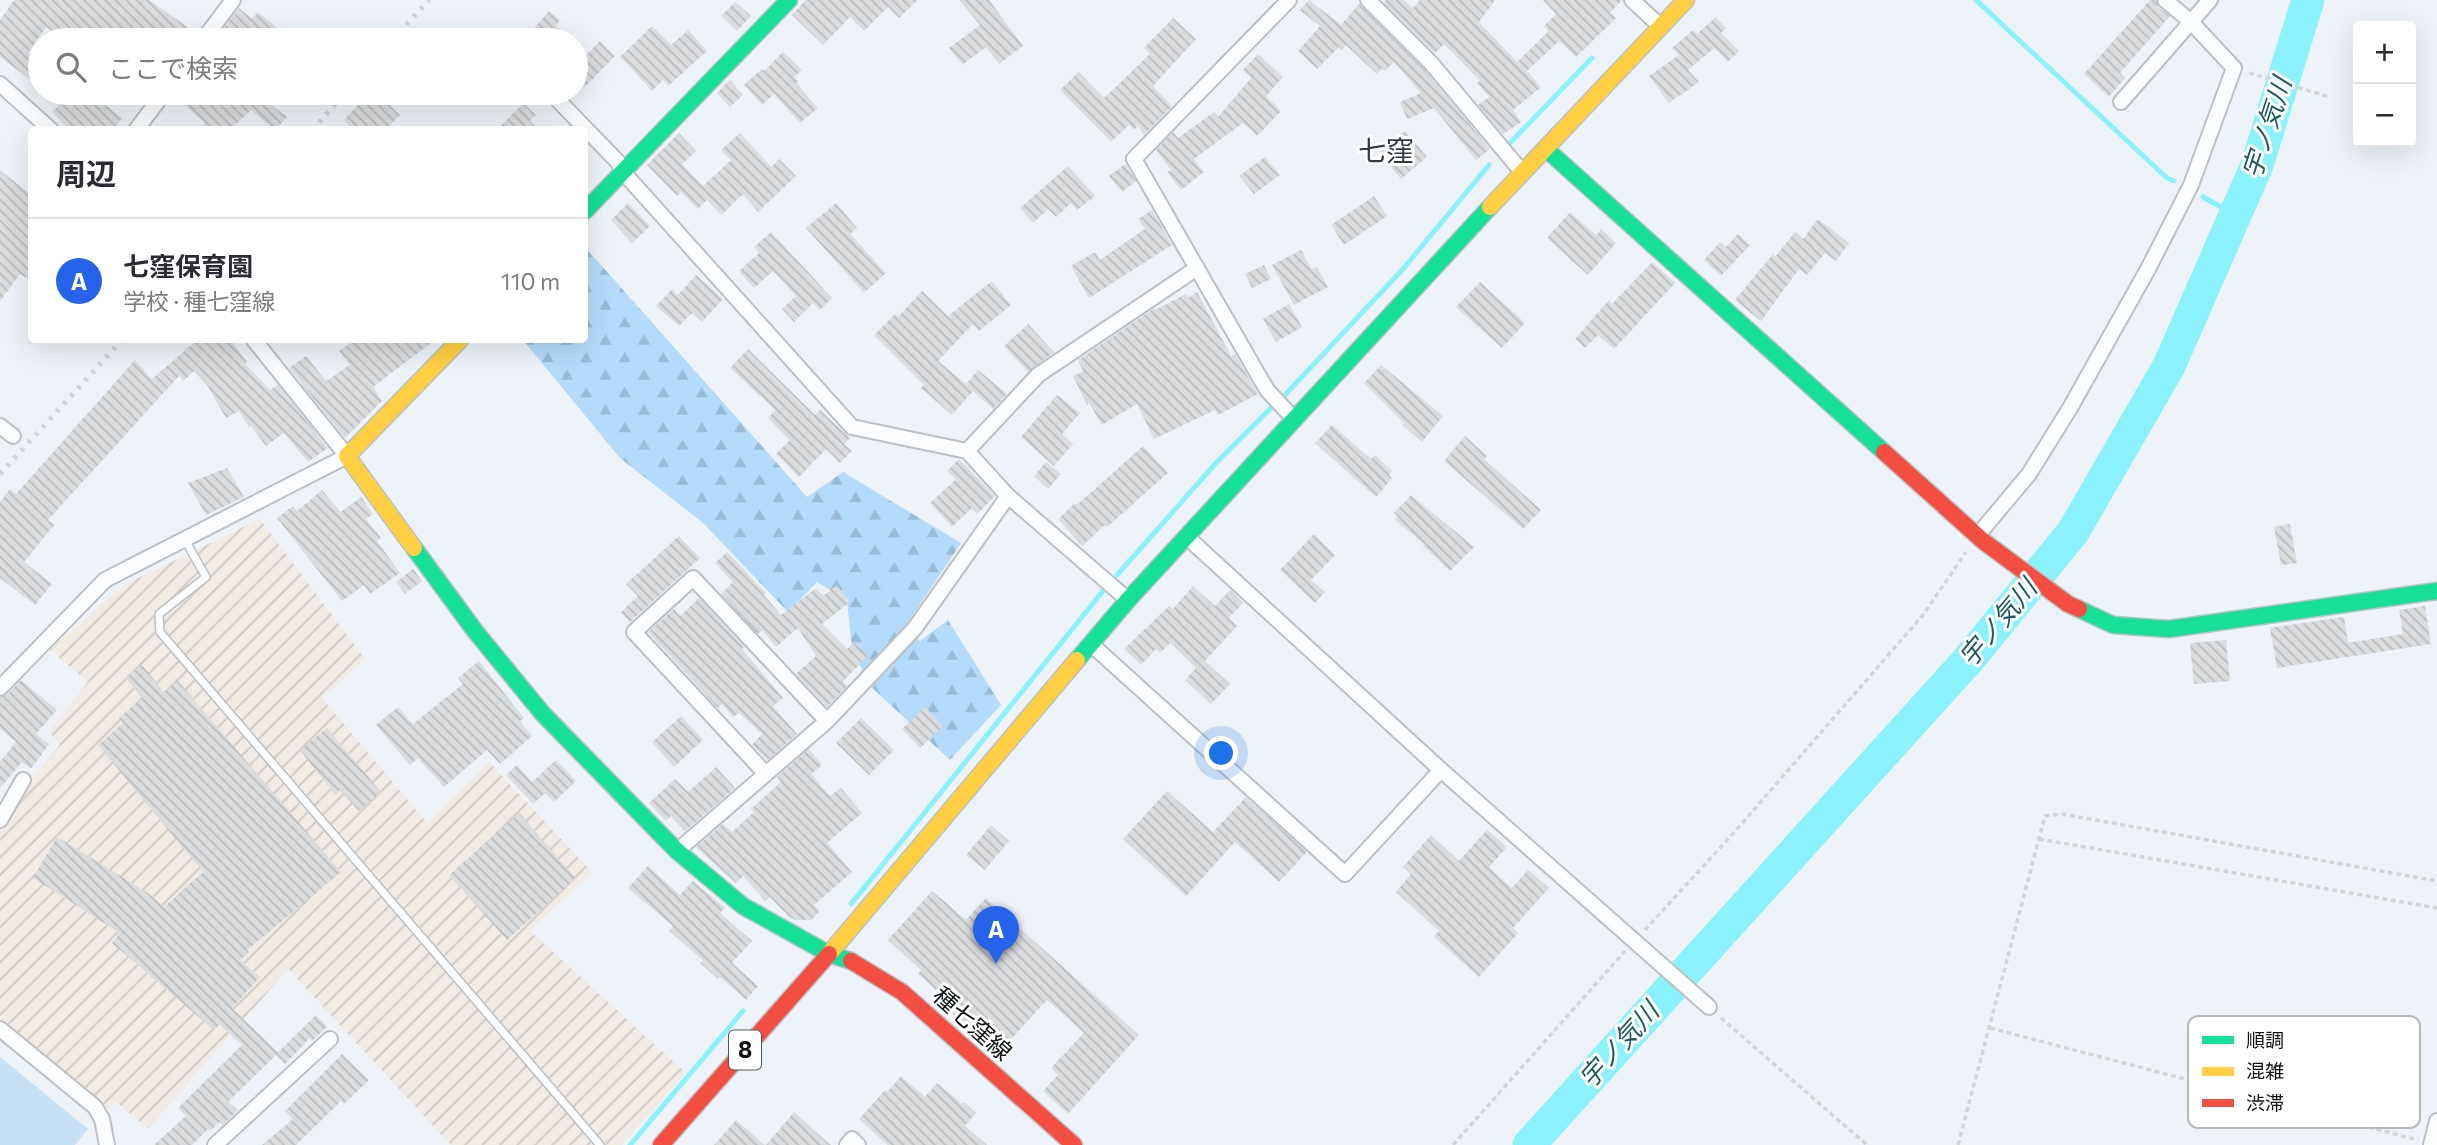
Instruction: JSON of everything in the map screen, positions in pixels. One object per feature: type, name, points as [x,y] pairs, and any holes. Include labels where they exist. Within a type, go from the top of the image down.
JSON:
[{"type":"street","points":[[212,28],[233,0]]},
{"type":"street","points":[[588,208],[789,0]]},
{"type":"street","points":[[1289,0],[1134,159],[1267,390],[1296,420]]},
{"type":"street","points":[[1368,0],[1431,63],[1522,172]]},
{"type":"street","points":[[1632,0],[1661,27]]},
{"type":"street","points":[[829,954],[1128,600],[1522,172],[1686,0]]},
{"type":"street","points":[[1980,539],[2029,474],[2070,408],[2148,269],[2191,185],[2234,68],[2191,22],[2165,0]]},
{"type":"street","points":[[2121,102],[2210,0]]},
{"type":"street","points":[[0,84],[47,126]]},
{"type":"street","points":[[139,126],[155,105]]},
{"type":"street","points":[[563,105],[583,126]]},
{"type":"street","points":[[588,131],[852,427],[967,451],[1008,496],[1128,600]]},
{"type":"street","points":[[1546,149],[1980,539],[2068,604],[2113,625],[2169,629],[2437,591]]},
{"type":"street","points":[[967,451],[1038,375],[1197,268]]},
{"type":"street","points":[[256,343],[347,456]]},
{"type":"street","points":[[0,688],[105,580],[347,456],[457,343]]},
{"type":"street","points":[[0,426],[13,436]]},
{"type":"street","name":"種七窪線","points":[[347,456],[475,631],[542,714],[677,851],[743,906],[829,954],[856,962],[901,992],[1074,1145]]},
{"type":"street","points":[[677,851],[827,721],[915,628],[1008,496]]},
{"type":"street","points":[[1187,537],[1441,770],[1709,1007]]},
{"type":"street","points":[[766,774],[634,632],[693,578],[827,721]]},
{"type":"street","points":[[1091,644],[1345,874],[1441,770]]},
{"type":"street","points":[[2,814],[23,780]]},
{"type":"street","name":"8","points":[[663,1144],[829,954]]},
{"type":"street","points":[[0,1029],[94,1107],[102,1119],[107,1145]]},
{"type":"street","points":[[215,1145],[330,1039]]},
{"type":"street","points":[[2431,1144],[2437,1121]]},
{"type":"street","points":[[847,1145],[852,1139],[858,1145]]},
{"type":"lane","points":[[185,540],[206,577],[159,614],[160,632],[600,1145]]},
{"type":"path","points":[[2234,68],[2330,97]]},
{"type":"path","points":[[1453,1145],[1738,828],[1923,615],[1980,539]]},
{"type":"path","points":[[1958,1145],[2045,816],[2062,814],[2437,881]]},
{"type":"path","points":[[2039,839],[2437,908]]},
{"type":"path","points":[[1709,1007],[1867,1145]]},
{"type":"path","points":[[1990,1028],[2188,1080]]},
{"type":"path","points":[[2370,1128],[2431,1144]]},
{"type":"shaded area","points":[[260,519],[365,659],[322,698],[427,823],[489,762],[592,872],[530,931],[686,1073],[621,1145],[451,1145],[288,969],[148,1129],[115,1101],[109,1109],[0,1020],[0,827],[33,777],[60,745],[49,731],[88,682],[50,650],[122,586]]},
{"type":"shaded area","points":[[0,1057],[88,1129],[75,1145],[0,1145]]},
{"type":"green space","points":[[588,250],[807,497],[843,472],[961,543],[905,627],[920,641],[948,620],[1001,705],[950,760],[869,685],[852,647],[847,601],[817,582],[788,612],[703,523],[620,458],[525,343],[588,343]]},
{"type":"building","points":[[14,0],[149,0],[189,28],[28,28],[28,78],[0,57],[0,20]]},
{"type":"building","points":[[806,0],[918,0],[899,18],[888,7],[864,31],[850,17],[823,45],[792,15]]},
{"type":"building","points":[[959,0],[989,0],[1023,46],[999,64],[986,47],[962,65],[949,48],[980,25]]},
{"type":"building","points":[[1309,0],[1341,25],[1359,4],[1424,69],[1490,149],[1476,160],[1434,108],[1407,119],[1400,102],[1421,93],[1394,62],[1385,71],[1382,68],[1377,74],[1346,45],[1342,50],[1339,47],[1317,69],[1298,51],[1320,26],[1300,10]]},
{"type":"building","points":[[1386,0],[1403,0],[1413,8],[1420,0],[1495,0],[1479,22],[1517,62],[1549,31],[1544,26],[1556,14],[1543,0],[1622,0],[1610,13],[1616,18],[1576,57],[1559,41],[1527,71],[1541,87],[1513,110],[1521,122],[1503,134],[1478,105],[1489,97],[1477,83],[1480,81],[1444,44],[1435,53],[1384,3]]},
{"type":"building","points":[[2150,0],[2156,0],[2158,7],[2170,16],[2120,73],[2125,78],[2109,97],[2084,74]]},
{"type":"building","points":[[735,2],[751,16],[737,31],[721,16]]},
{"type":"building","points":[[239,8],[252,19],[258,12],[277,28],[224,28]]},
{"type":"building","points":[[549,11],[560,20],[556,26],[558,28],[534,28]]},
{"type":"building","points":[[1716,17],[1726,28],[1721,33],[1739,51],[1728,62],[1714,48],[1688,70],[1699,82],[1669,103],[1649,76],[1679,55],[1672,48],[1693,30],[1697,34]]},
{"type":"building","points":[[1173,18],[1196,39],[1153,86],[1172,106],[1144,135],[1138,126],[1134,130],[1129,125],[1111,142],[1060,90],[1079,72],[1104,98],[1150,54],[1144,48]]},
{"type":"building","points":[[652,26],[671,45],[688,30],[707,51],[668,86],[663,80],[652,91],[620,57]]},
{"type":"building","points":[[600,41],[615,56],[588,84],[588,53]]},
{"type":"building","points":[[783,52],[802,70],[794,77],[798,81],[796,83],[818,108],[800,123],[774,94],[762,105],[744,85],[762,69],[764,71]]},
{"type":"building","points":[[1258,54],[1283,77],[1266,96],[1281,111],[1257,136],[1243,123],[1194,159],[1204,172],[1181,190],[1167,172],[1171,170],[1156,150],[1173,132],[1178,138],[1214,112],[1218,117],[1251,78],[1243,70]]},
{"type":"building","points":[[730,80],[743,95],[730,107],[717,93]]},
{"type":"building","points":[[59,105],[105,105],[122,118],[116,126],[66,126],[52,112]]},
{"type":"building","points":[[184,105],[272,105],[287,117],[279,126],[270,126],[251,110],[234,126],[202,126],[205,123]]},
{"type":"building","points":[[358,105],[390,105],[400,115],[389,126],[349,126],[344,120]]},
{"type":"building","points":[[521,105],[525,105],[536,115],[530,121],[535,126],[501,126]]},
{"type":"building","points":[[1405,131],[1427,157],[1401,179],[1379,153]]},
{"type":"building","points":[[679,133],[696,151],[682,164],[703,186],[731,160],[721,150],[740,133],[771,167],[779,159],[796,176],[758,212],[743,194],[721,215],[707,200],[698,209],[681,192],[677,196],[647,165]]},
{"type":"building","points":[[1265,157],[1280,175],[1254,194],[1239,176]]},
{"type":"building","points":[[1125,164],[1136,181],[1122,192],[1109,176]]},
{"type":"building","points":[[1068,166],[1095,196],[1077,210],[1071,203],[1056,217],[1048,209],[1033,223],[1020,208]]},
{"type":"building","points":[[0,170],[28,193],[28,279],[20,274],[0,301]]},
{"type":"building","points":[[1374,196],[1387,216],[1344,245],[1331,225]]},
{"type":"building","points":[[628,203],[650,226],[632,243],[611,220]]},
{"type":"building","points":[[836,203],[857,228],[850,234],[886,273],[864,293],[806,228]]},
{"type":"building","points":[[1152,210],[1172,245],[1089,298],[1071,266],[1095,252],[1100,260],[1145,229],[1138,219]]},
{"type":"building","points":[[1570,212],[1596,235],[1601,229],[1616,243],[1588,275],[1547,238]]},
{"type":"building","points":[[1818,219],[1849,243],[1836,261],[1825,253],[1807,275],[1799,269],[1761,321],[1735,300],[1795,232],[1803,239]]},
{"type":"building","points":[[771,232],[832,298],[820,310],[813,303],[794,322],[782,309],[796,296],[773,271],[754,288],[739,271],[759,253],[754,247]]},
{"type":"building","points":[[1738,234],[1750,245],[1721,276],[1704,260],[1720,242],[1726,247]]},
{"type":"building","points":[[1301,250],[1312,269],[1317,267],[1328,287],[1294,305],[1272,265]]},
{"type":"building","points":[[1652,262],[1675,283],[1614,349],[1598,335],[1585,348],[1575,339],[1609,300],[1612,304]]},
{"type":"building","points":[[1264,265],[1271,279],[1252,288],[1245,274]]},
{"type":"building","points":[[696,275],[723,299],[702,322],[692,313],[679,326],[656,306],[672,289],[678,295]]},
{"type":"building","points":[[992,281],[1011,305],[979,331],[973,324],[938,361],[966,384],[978,370],[1007,394],[993,409],[973,391],[952,415],[921,388],[924,385],[874,335],[895,314],[898,317],[922,291],[948,316]]},
{"type":"building","points":[[1480,282],[1525,323],[1502,348],[1456,307]]},
{"type":"building","points":[[1197,292],[1231,356],[1235,354],[1258,394],[1218,415],[1215,410],[1154,439],[1137,404],[1102,425],[1089,403],[1087,405],[1073,376],[1083,371],[1078,360],[1155,308],[1186,294],[1188,298]]},
{"type":"building","points":[[1289,304],[1302,327],[1276,342],[1263,319]]},
{"type":"building","points":[[1028,324],[1054,352],[1028,372],[1004,346]]},
{"type":"building","points":[[194,343],[233,343],[247,362],[245,364],[270,390],[278,385],[328,448],[308,462],[284,433],[266,446],[239,411],[226,418],[207,385],[194,371],[183,381],[179,376],[48,520],[54,525],[24,562],[52,584],[35,605],[0,578],[0,502],[10,489],[16,494],[135,360],[152,379]]},
{"type":"building","points":[[351,343],[431,343],[373,387],[382,401],[345,438],[289,368],[306,356],[326,381],[350,365],[339,351]]},
{"type":"building","points":[[748,349],[815,415],[820,410],[850,438],[844,444],[852,451],[840,463],[826,449],[799,477],[776,454],[790,440],[768,418],[775,410],[730,368]]},
{"type":"building","points":[[1381,365],[1443,416],[1422,442],[1402,425],[1404,423],[1364,383]]},
{"type":"building","points":[[1057,395],[1080,413],[1062,434],[1073,444],[1054,466],[1021,437]]},
{"type":"building","points":[[1332,425],[1371,459],[1375,455],[1392,471],[1389,475],[1392,478],[1376,497],[1315,443]]},
{"type":"building","points":[[1465,436],[1487,456],[1484,459],[1541,510],[1523,529],[1444,461]]},
{"type":"building","points":[[1143,446],[1168,473],[1082,546],[1058,519]]},
{"type":"building","points":[[959,459],[995,496],[977,514],[972,508],[952,527],[930,503],[956,479],[947,471]]},
{"type":"building","points":[[1046,462],[1061,474],[1048,489],[1034,476]]},
{"type":"building","points":[[227,468],[244,497],[206,515],[188,483]]},
{"type":"building","points":[[322,490],[341,512],[361,497],[373,514],[366,519],[381,538],[377,541],[400,573],[370,594],[364,585],[342,601],[277,518],[293,506],[297,511]]},
{"type":"building","points":[[1411,495],[1474,547],[1450,571],[1423,546],[1424,544],[1395,520],[1398,517],[1394,513]]},
{"type":"building","points":[[2290,524],[2297,563],[2281,565],[2274,527]]},
{"type":"building","points":[[1314,534],[1335,555],[1311,580],[1325,592],[1315,603],[1280,570]]},
{"type":"building","points":[[679,536],[700,558],[630,622],[621,612],[638,596],[626,584]]},
{"type":"building","points":[[727,552],[766,593],[764,595],[781,615],[816,588],[823,596],[837,585],[850,602],[822,624],[847,649],[854,642],[868,656],[843,681],[847,686],[827,707],[796,674],[816,656],[798,628],[776,647],[762,630],[758,634],[721,594],[733,582],[715,563]]},
{"type":"building","points":[[413,569],[422,581],[405,594],[396,582]]},
{"type":"building","points":[[1193,586],[1215,606],[1230,590],[1243,603],[1229,618],[1237,626],[1205,661],[1230,684],[1211,704],[1185,680],[1196,668],[1170,643],[1160,653],[1156,649],[1141,665],[1124,649],[1169,606],[1173,609]]},
{"type":"building","points":[[699,598],[744,647],[742,649],[783,698],[773,706],[797,734],[768,760],[752,745],[762,734],[739,713],[733,717],[722,704],[718,708],[648,632],[674,609],[680,616]]},
{"type":"building","points":[[2425,606],[2431,644],[2277,668],[2270,628],[2344,617],[2348,643],[2403,634],[2399,610]]},
{"type":"building","points":[[2226,640],[2230,681],[2194,684],[2190,643]]},
{"type":"building","points":[[479,661],[524,718],[520,721],[532,736],[500,764],[487,750],[444,787],[418,758],[410,765],[376,725],[398,707],[413,724],[463,684],[458,678]]},
{"type":"building","points":[[142,665],[164,692],[178,681],[341,872],[247,950],[249,952],[240,960],[260,977],[232,1008],[278,1052],[316,1015],[327,1027],[312,1041],[310,1038],[285,1064],[276,1055],[228,1102],[238,1110],[223,1125],[220,1122],[210,1131],[208,1129],[192,1145],[154,1145],[186,1116],[178,1108],[242,1045],[219,1024],[214,1030],[112,943],[120,933],[33,878],[57,837],[148,893],[164,907],[203,872],[98,745],[123,723],[119,718],[142,698],[126,678]]},
{"type":"building","points":[[21,680],[57,710],[36,734],[49,744],[31,769],[22,762],[0,788],[0,762],[16,742],[0,729],[0,697],[7,695]]},
{"type":"building","points":[[925,707],[943,726],[920,748],[902,729]]},
{"type":"building","points":[[681,716],[703,740],[674,767],[652,742]]},
{"type":"building","points":[[861,718],[894,750],[869,775],[836,743]]},
{"type":"building","points":[[327,728],[381,792],[359,811],[340,790],[335,795],[300,750]]},
{"type":"building","points":[[809,749],[822,765],[811,774],[830,796],[841,788],[862,813],[827,843],[852,872],[814,905],[820,911],[811,920],[795,920],[770,897],[765,901],[743,876],[736,883],[696,847],[723,824],[732,832],[754,812],[751,809],[781,782],[777,777]]},
{"type":"building","points":[[556,760],[576,781],[554,802],[545,793],[533,804],[506,775],[517,765],[532,782]]},
{"type":"building","points":[[716,767],[735,788],[685,831],[671,816],[666,821],[649,803],[675,779],[688,792]]},
{"type":"building","points":[[1167,791],[1213,832],[1246,797],[1307,852],[1279,882],[1235,842],[1186,896],[1123,839]]},
{"type":"building","points":[[519,813],[576,878],[507,940],[449,875]]},
{"type":"building","points":[[991,825],[1009,841],[985,870],[966,855]]},
{"type":"building","points":[[1487,830],[1507,847],[1489,867],[1512,888],[1528,870],[1549,888],[1513,928],[1518,933],[1479,977],[1434,937],[1439,931],[1396,892],[1411,874],[1403,867],[1431,835],[1459,861]]},
{"type":"building","points":[[648,866],[680,895],[693,881],[725,908],[720,913],[752,941],[732,963],[758,986],[746,1000],[700,963],[703,960],[669,931],[673,926],[628,888]]},
{"type":"building","points":[[932,891],[966,920],[986,898],[1139,1035],[1068,1114],[1043,1091],[1058,1075],[1051,1068],[1084,1033],[1047,1000],[1003,1048],[984,1031],[978,1037],[952,1014],[957,1009],[918,974],[921,970],[888,940]]},
{"type":"building","points":[[342,1054],[369,1080],[344,1104],[341,1101],[296,1145],[262,1145],[293,1119],[285,1111]]},
{"type":"building","points":[[901,1076],[925,1097],[937,1083],[962,1104],[964,1102],[976,1113],[965,1126],[987,1145],[888,1145],[859,1119]]},
{"type":"building","points":[[794,1112],[817,1133],[831,1145],[766,1145]]},
{"type":"building","points":[[736,1120],[765,1145],[714,1145]]},
{"type":"waterway","points":[[1976,0],[2167,178],[2174,181]]},
{"type":"waterway","name":"宇ノ気川","points":[[1529,1145],[1969,659],[2073,532],[2169,366],[2257,165],[2308,0]]},
{"type":"waterway","points":[[1510,143],[1592,58]]},
{"type":"waterway","points":[[1283,397],[1403,269],[1489,165]]},
{"type":"waterway","points":[[2203,197],[2235,215]]},
{"type":"waterway","points":[[1117,575],[1216,463],[1273,406]]},
{"type":"waterway","points":[[851,904],[1103,591]]},
{"type":"waterway","points":[[630,1145],[743,1011]]},
{"type":"railway","points":[[403,28],[429,0]]},
{"type":"railway","points":[[316,126],[334,105]]},
{"type":"railway","points":[[0,474],[119,343]]},
{"type":"traffic: fast","points":[[588,208],[789,0]]},
{"type":"traffic: fast","points":[[1546,149],[1884,452]]},
{"type":"traffic: fast","points":[[1077,660],[1128,600],[1490,207]]},
{"type":"traffic: fast","points":[[414,548],[475,631],[543,714],[677,851],[743,906],[829,954],[851,961]]},
{"type":"traffic: fast","points":[[2079,609],[2113,625],[2169,629],[2437,591]]},
{"type":"traffic: slow","points":[[1490,207],[1686,0]]},
{"type":"traffic: slow","points":[[414,548],[347,456],[457,343]]},
{"type":"traffic: slow","points":[[829,954],[1077,660]]},
{"type":"traffic: jam","points":[[1884,452],[1983,541],[2068,604],[2079,609]]},
{"type":"traffic: jam","points":[[661,1145],[829,954]]},
{"type":"traffic: jam","points":[[851,961],[902,992],[1074,1145]]},
{"type":"place","name":"七窪保育園","points":[[996,964]]},
{"type":"district","name":"七窪","points":[[1386,151]]}]
